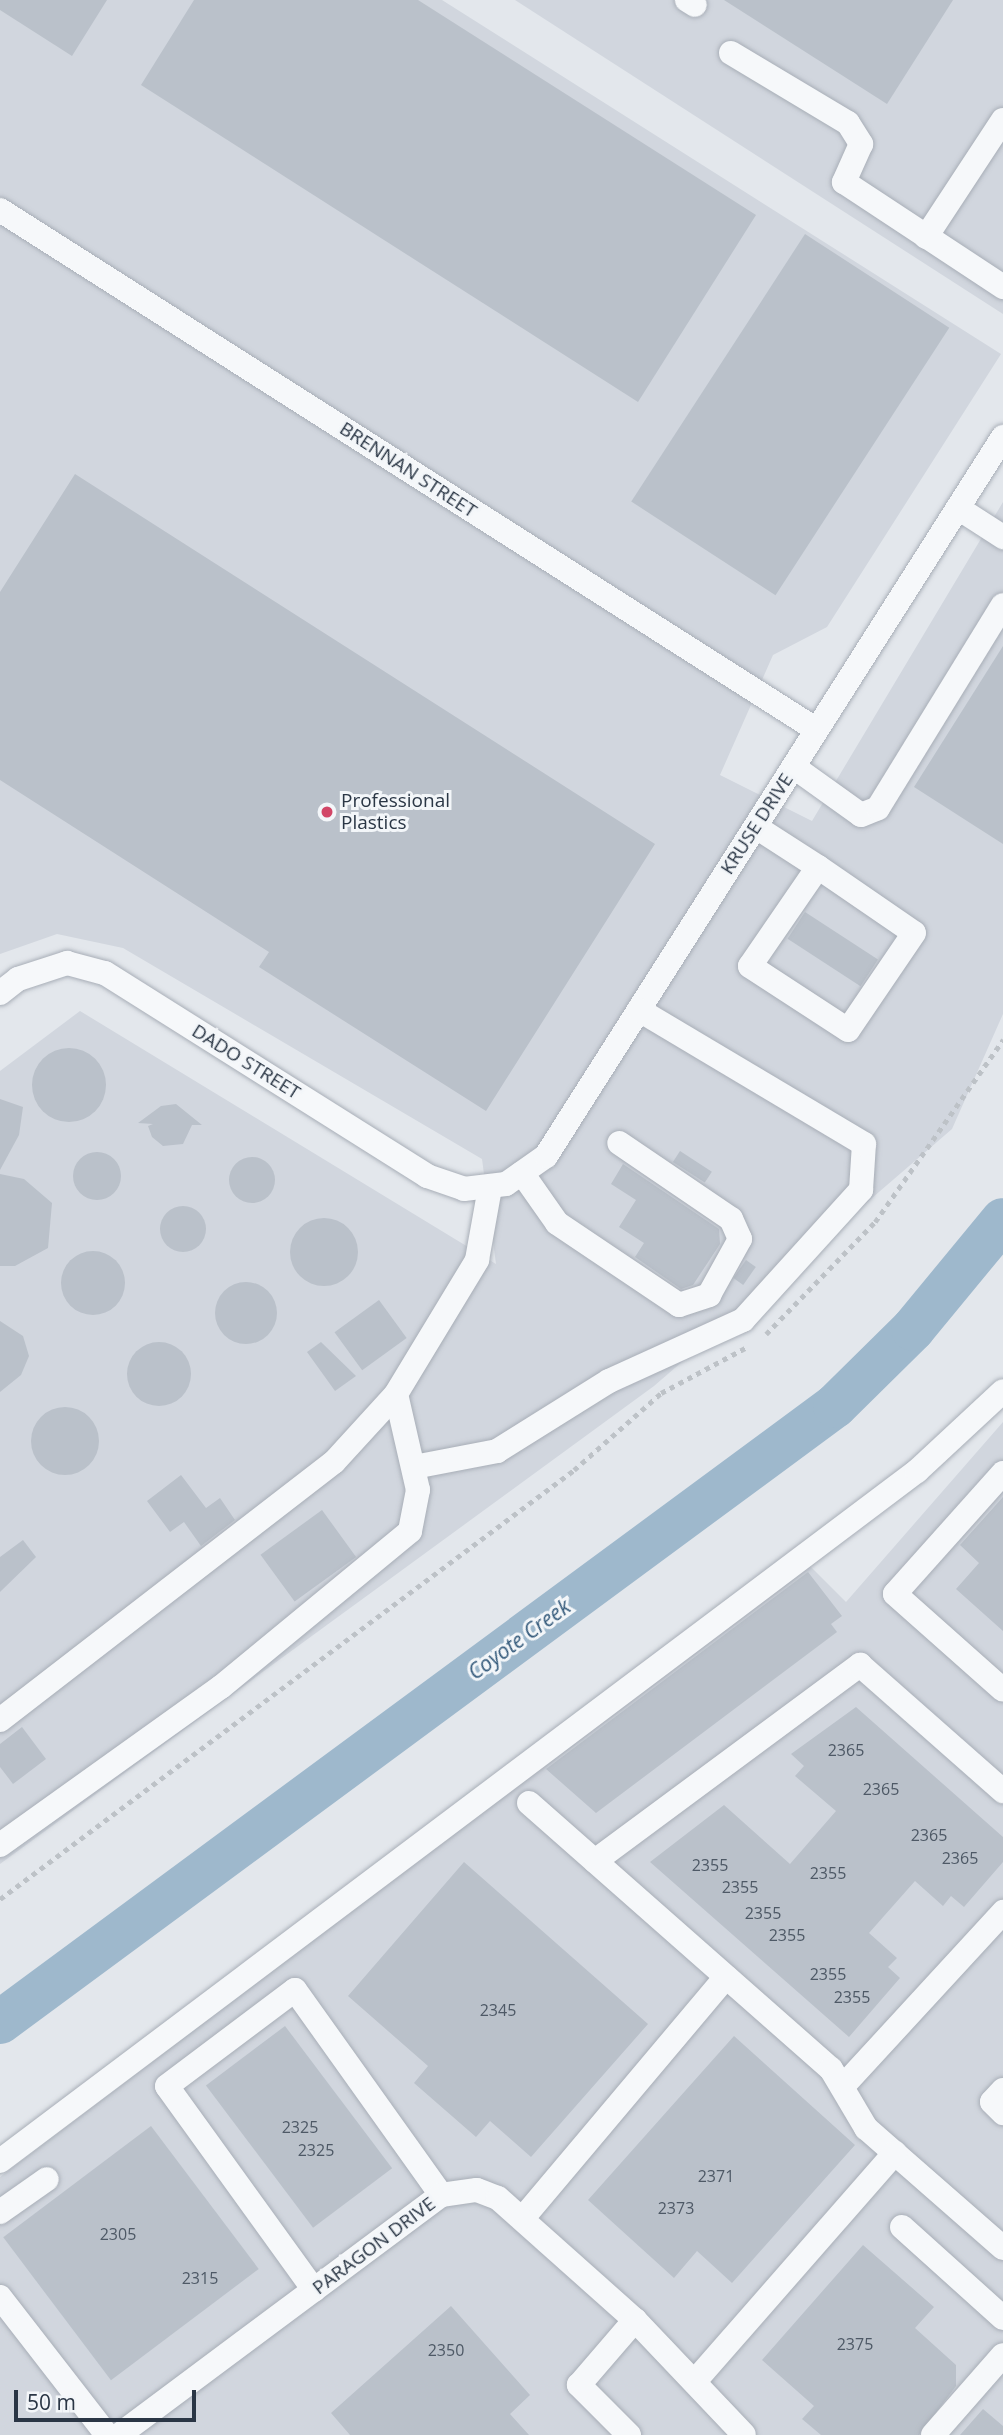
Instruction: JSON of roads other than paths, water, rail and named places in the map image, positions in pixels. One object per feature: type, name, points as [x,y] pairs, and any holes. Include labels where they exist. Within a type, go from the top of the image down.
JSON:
[{"type":"street","points":[[731,53],[848,123],[862,144],[844,182],[1003,288]]},
{"type":"street","points":[[926,237],[1003,120]]},
{"type":"street","name":"BRENNAN STREET","points":[[0,210],[817,730]]},
{"type":"street","name":"KRUSE DRIVE","points":[[490,1188],[522,1173],[546,1156],[1003,438]]},
{"type":"street","points":[[958,508],[1003,537]]},
{"type":"street","points":[[794,767],[861,815],[878,808],[1003,605]]},
{"type":"street","points":[[756,827],[818,867],[914,933],[848,1030],[750,967],[818,867]]},
{"type":"street","name":"DADO STREET","points":[[0,993],[18,979],[67,963],[105,973],[427,1177],[464,1189],[490,1188]]},
{"type":"street","points":[[414,1467],[496,1451],[609,1381],[743,1320],[861,1190],[864,1144],[639,1010]]},
{"type":"street","points":[[522,1173],[557,1223],[679,1305],[709,1296],[740,1239],[731,1219],[619,1143]]},
{"type":"street","points":[[0,1720],[334,1462],[396,1394],[477,1260],[490,1188]]},
{"type":"street","points":[[0,2161],[917,1471],[1003,1391]]},
{"type":"street","points":[[0,1845],[221,1687],[399,1540],[416,1513],[414,1467],[396,1394]]},
{"type":"street","points":[[1003,1473],[895,1594],[1003,1690]]},
{"type":"street","points":[[595,1861],[860,1665],[1003,1791]]},
{"type":"street","points":[[529,1803],[845,2084],[866,2128],[1003,2248]]},
{"type":"street","points":[[845,2084],[1003,1912]]},
{"type":"street","points":[[523,2218],[726,1977]]},
{"type":"street","points":[[314,2290],[167,2087],[295,1990],[441,2195]]},
{"type":"street","points":[[1003,2090],[992,2102],[1003,2113]]},
{"type":"street","points":[[696,2380],[895,2153]]},
{"type":"street","points":[[0,2212],[47,2179]]},
{"type":"street","name":"PARAGON DRIVE","points":[[120,2434],[441,2195],[477,2190],[523,2218],[635,2320],[696,2380],[744,2435]]},
{"type":"street","points":[[902,2227],[1003,2318]]},
{"type":"street","points":[[0,2297],[120,2434]]},
{"type":"street","points":[[629,2435],[579,2385],[635,2320]]},
{"type":"street","points":[[933,2435],[1003,2355]]},
{"type":"waterway","name":"Coyote Creek","points":[[0,2022],[835,1406],[913,1329],[1003,1220]]},
{"type":"place","name":"Professional Plastics","points":[[327,812]]}]
